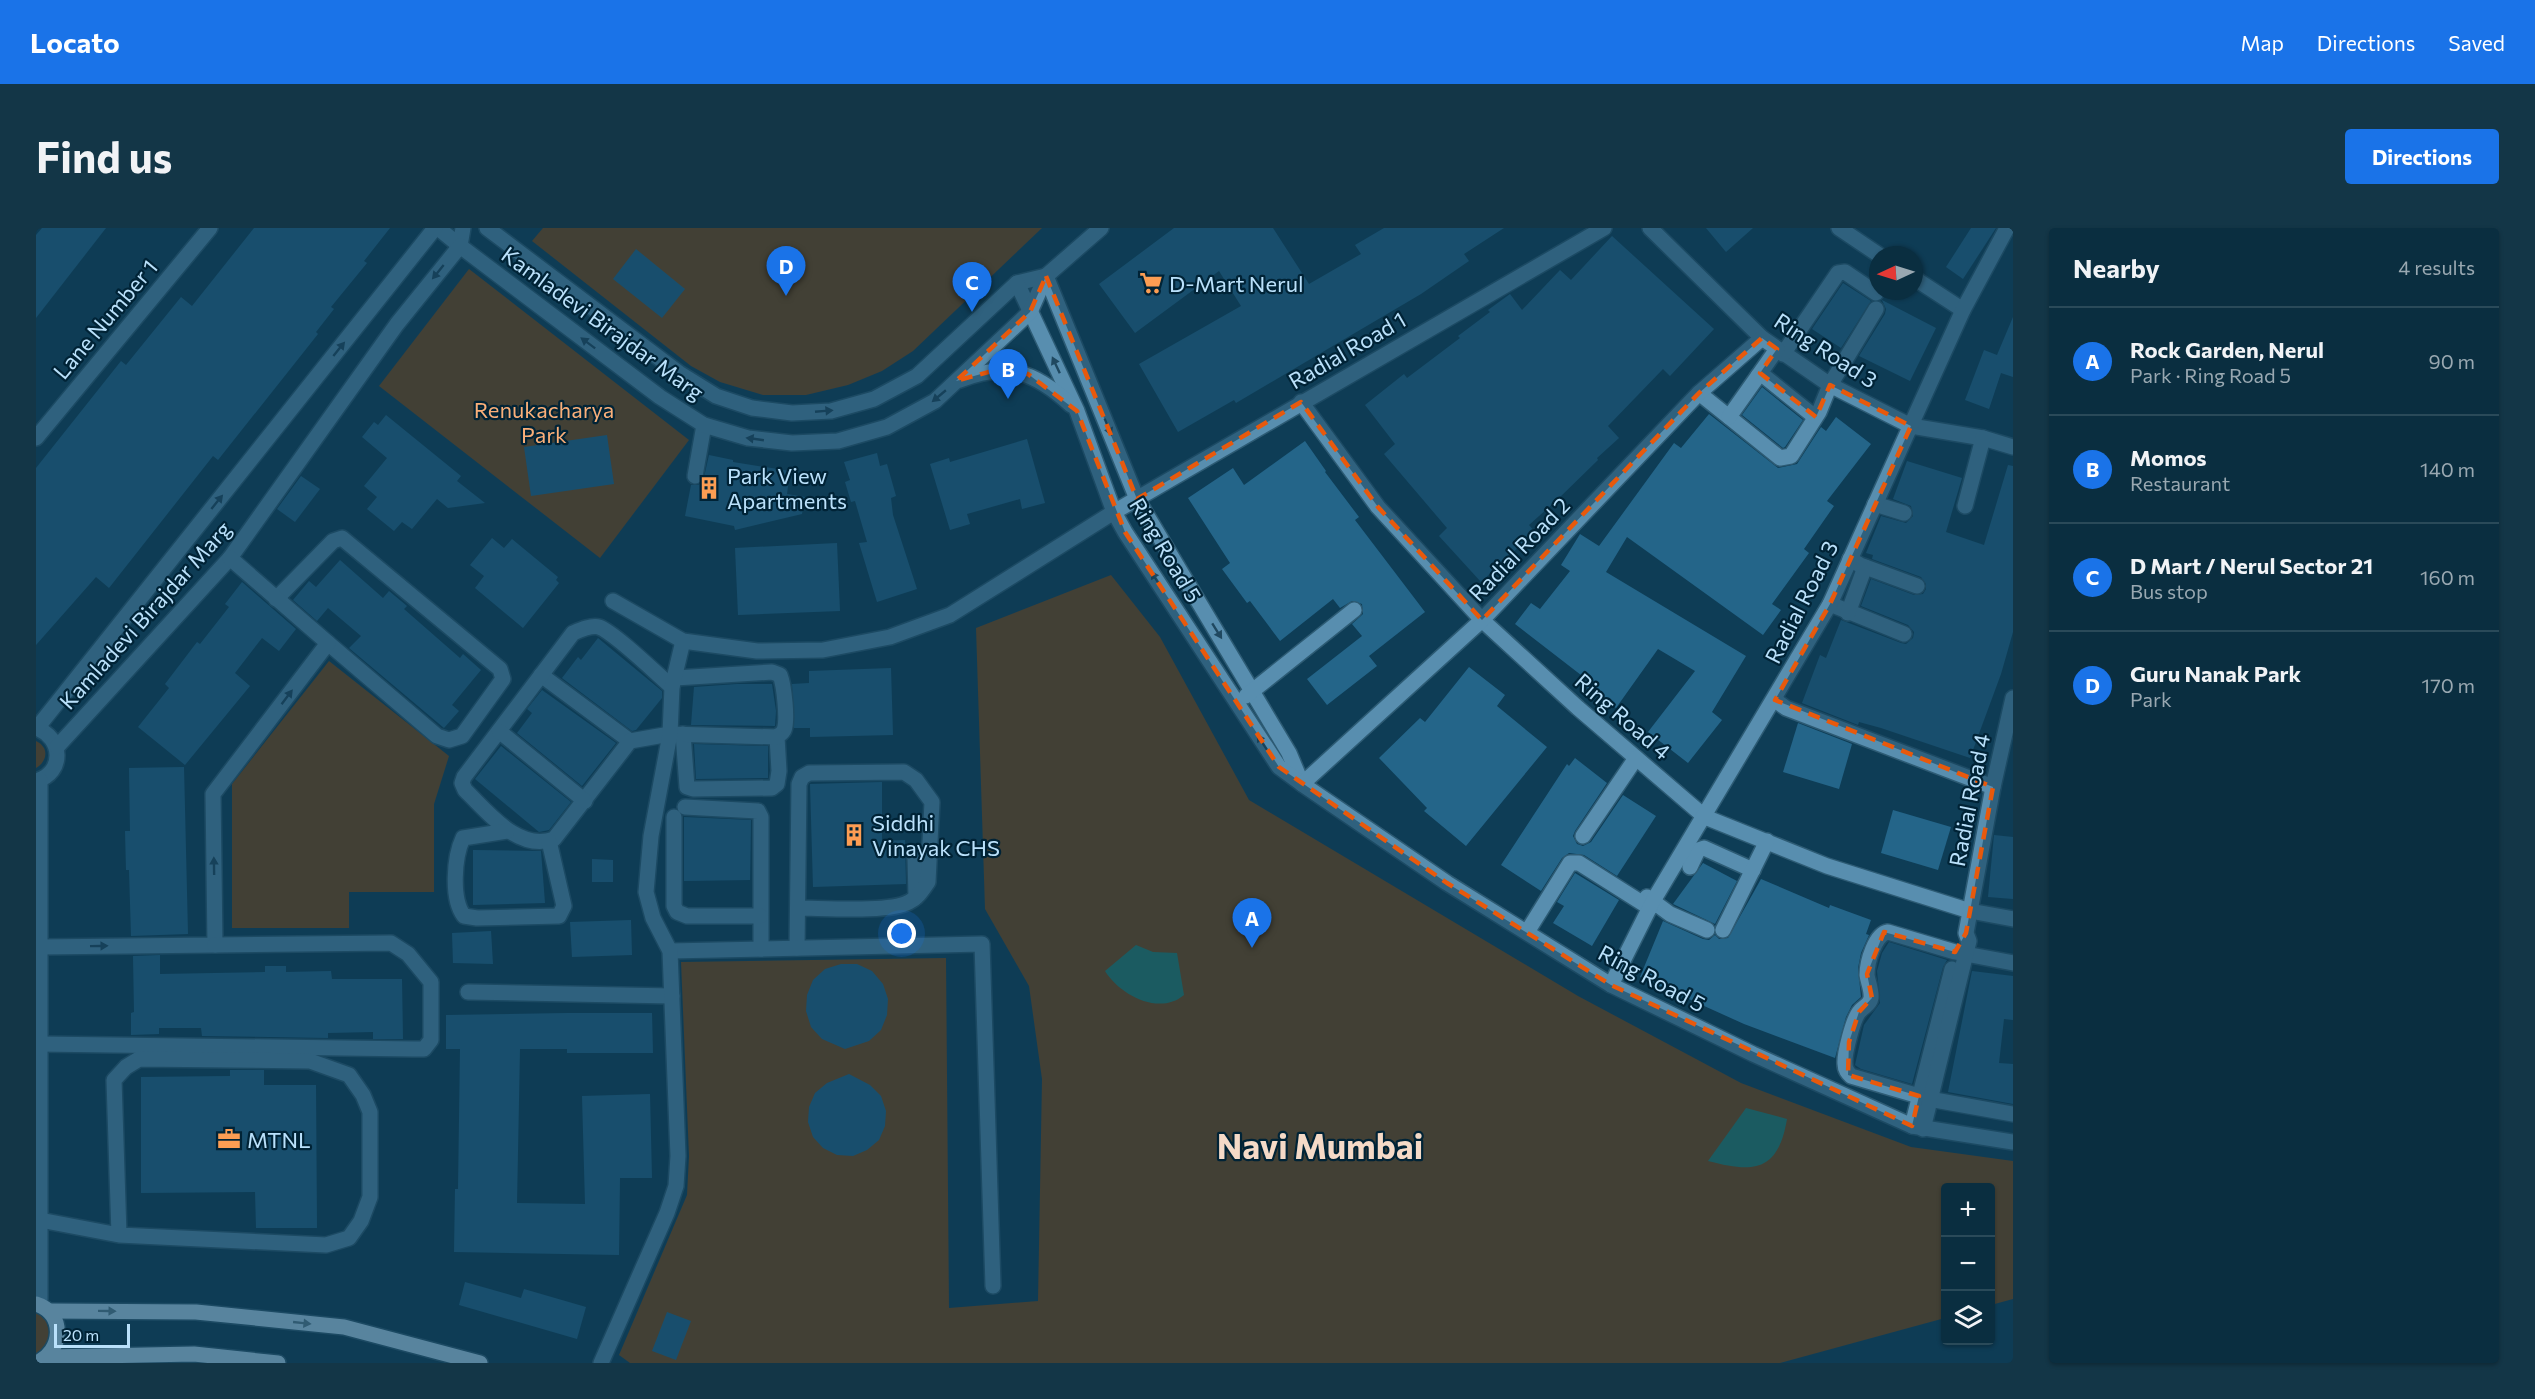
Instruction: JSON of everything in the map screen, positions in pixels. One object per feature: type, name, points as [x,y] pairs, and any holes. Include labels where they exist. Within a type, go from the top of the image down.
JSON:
[{"type":"main road","points":[[41,1361],[58,1339],[58,1329],[42,1306]]},
{"type":"main road","points":[[42,1306],[196,1312],[344,1327],[480,1363]]},
{"type":"main road","points":[[41,1361],[194,1354],[278,1363]]},
{"type":"street","name":"Lane Number 1","points":[[36,438],[210,228]]},
{"type":"street","points":[[437,228],[460,246],[463,228]]},
{"type":"street","name":"Kamladevi Birajdar Marg","points":[[36,728],[437,228]]},
{"type":"street","name":"Kamladevi Birajdar Marg","points":[[487,228],[679,373],[716,396],[752,408],[792,413],[831,411],[874,399],[917,376],[1017,283],[1046,276]]},
{"type":"street","name":"Kamladevi Birajdar Marg","points":[[57,747],[230,558],[397,324],[460,246],[660,397],[704,424],[748,438],[792,443],[838,441],[887,427],[934,401],[1030,312],[1046,276],[1101,228]]},
{"type":"street","name":"Radial Road 1","points":[[683,641],[757,651],[823,650],[890,637],[950,615],[1114,512],[1604,228]]},
{"type":"street","name":"Ring Road 3","points":[[1650,228],[1762,338],[1830,385],[1911,426],[1983,438],[2013,447]]},
{"type":"street","points":[[1839,228],[1869,248]]},
{"type":"street","name":"Radial Road 3","points":[[1611,985],[1652,905],[1830,604],[1963,310],[2007,228]]},
{"type":"street","points":[[1729,417],[1838,273],[1845,272],[1869,288]]},
{"type":"street","name":"Ring Road 5","points":[[1046,276],[1137,499],[1289,753],[1302,784]]},
{"type":"street","name":"Ring Road 5","points":[[1017,283],[1077,411],[1114,512],[1279,767],[1447,883],[1611,985],[1752,1054],[1918,1128],[2013,1142]]},
{"type":"street","points":[[1923,284],[1963,310]]},
{"type":"street","points":[[1699,393],[1780,458],[1791,456],[1876,309]]},
{"type":"street","name":"Radial Road 2","points":[[1302,784],[1482,620],[1699,393],[1762,338]]},
{"type":"street","points":[[956,381],[992,371],[1028,374],[1045,383],[1077,411]]},
{"type":"street","points":[[1758,376],[1764,376],[1815,417]]},
{"type":"street","name":"Ring Road 4","points":[[1301,402],[1378,507],[1482,620],[1578,708],[1705,816],[1827,866],[1971,911],[2013,919]]},
{"type":"street","points":[[695,476],[704,424]]},
{"type":"street","points":[[1965,506],[1983,438]]},
{"type":"street","points":[[1875,504],[1904,513]]},
{"type":"street","points":[[230,558],[276,599],[437,735],[449,740],[462,736],[503,679],[500,669],[342,538],[333,541],[276,599]]},
{"type":"street","points":[[1850,559],[1865,567],[1917,586]]},
{"type":"street","points":[[1848,613],[1865,567]]},
{"type":"street","points":[[613,601],[683,641],[674,682],[677,734],[687,787],[693,789],[772,788],[777,784],[779,771],[777,737]]},
{"type":"street","points":[[1830,604],[1904,634]]},
{"type":"street","points":[[1237,703],[1354,610]]},
{"type":"street","points":[[598,627],[674,682],[772,672],[780,675],[783,683],[785,723],[783,732],[777,737],[677,734],[630,741],[554,838],[544,843],[507,831],[465,790],[462,783],[464,777],[541,675],[573,633],[585,628],[598,627]]},
{"type":"street","points":[[215,945],[213,794],[328,643]]},
{"type":"street","points":[[541,675],[630,741]]},
{"type":"street","name":"Radial Road 4","points":[[1961,954],[1959,938],[1966,933],[1971,911],[1993,787],[2013,698]]},
{"type":"street","points":[[1775,700],[1786,708],[1993,787]]},
{"type":"street","points":[[36,728],[49,735],[57,747],[58,755],[53,770],[38,780],[42,1306]]},
{"type":"street","points":[[499,731],[585,801]]},
{"type":"street","points":[[601,1363],[667,1213],[676,1186],[678,1156],[670,951],[653,918],[646,892],[651,836],[677,734]]},
{"type":"street","points":[[1583,836],[1636,758]]},
{"type":"street","points":[[797,948],[799,784],[802,777],[809,773],[904,772],[916,780],[932,802],[928,882],[916,897],[909,903],[873,908],[798,908]]},
{"type":"street","points":[[760,916],[687,916],[677,912],[674,906],[679,812],[758,811],[761,817],[761,949]]},
{"type":"street","points":[[507,831],[463,838],[458,849],[455,871],[459,910],[464,916],[477,918],[559,916],[564,906],[549,841]]},
{"type":"street","points":[[1723,930],[1767,841]]},
{"type":"street","points":[[1690,867],[1698,850],[1704,848],[1753,870]]},
{"type":"street","points":[[915,858],[916,897]]},
{"type":"street","points":[[1527,932],[1570,863],[1574,862],[1652,905],[1707,930]]},
{"type":"street","points":[[1618,876],[1652,905]]},
{"type":"street","points":[[2013,963],[1961,954],[1901,935],[1882,933],[1877,939],[1867,974],[1872,998],[1867,1007],[1859,1012],[1849,1042],[1845,1064],[1851,1076],[1924,1098],[2013,1114]]},
{"type":"street","points":[[40,947],[391,942],[408,954],[431,982],[431,1040],[424,1049],[40,1044]]},
{"type":"street","points":[[670,951],[982,944],[993,1286]]},
{"type":"street","points":[[1918,1128],[1961,954]]},
{"type":"street","points":[[468,992],[672,996]]},
{"type":"street","points":[[40,1220],[118,1235],[326,1245],[349,1238],[361,1221],[370,1197],[370,1112],[363,1095],[349,1075],[310,1061],[139,1059],[126,1067],[114,1080],[118,1235]]},
{"type":"highlighted area","points":[[1046,276],[1137,499],[1301,402],[1378,507],[1482,620],[1699,393],[1762,338],[1777,349],[1760,373],[1816,417],[1830,385],[1911,426],[1830,604],[1775,700],[1993,787],[1966,933],[1955,952],[1884,932],[1867,974],[1872,998],[1859,1012],[1849,1042],[1848,1075],[1919,1096],[1912,1126],[1611,985],[1447,883],[1279,767],[1125,532],[1077,411],[1028,374],[992,371],[956,381],[1030,312]]},
{"type":"green space","points":[[543,228],[1042,228],[913,351],[882,371],[848,385],[806,395],[763,395],[720,382],[691,366],[532,241]]},
{"type":"green space","name":"Renukacharya Park","points":[[469,269],[689,440],[600,558],[379,386]]},
{"type":"green space","points":[[1111,575],[1160,637],[1249,800],[1578,996],[1741,1083],[1911,1147],[2013,1161],[2013,1299],[1995,1304],[1995,1183],[1941,1183],[1941,1319],[1780,1363],[630,1363],[619,1355],[687,1195],[689,1156],[681,962],[946,958],[949,1308],[1038,1301],[1042,1079],[1029,986],[985,909],[976,628]]},
{"type":"green space","points":[[329,661],[449,756],[434,804],[434,892],[349,892],[349,928],[232,928],[232,784]]},
{"type":"green space","points":[[36,741],[45,750],[45,758],[36,768]]},
{"type":"green space","points":[[36,1312],[46,1320],[50,1335],[43,1350],[36,1354]]},
{"type":"shaded area","points":[[1136,945],[1153,952],[1177,953],[1184,995],[1174,1001],[1152,1003],[1130,995],[1112,980],[1105,971]]},
{"type":"shaded area","points":[[1746,1108],[1787,1119],[1777,1150],[1770,1159],[1751,1167],[1708,1161]]},
{"type":"building","points":[[42,228],[106,228],[36,318],[36,235]]},
{"type":"building","points":[[254,228],[390,228],[364,261],[367,263],[331,307],[334,309],[316,332],[318,334],[218,460],[213,456],[109,588],[96,577],[36,645],[36,468],[121,361],[126,365],[181,297],[192,306]]},
{"type":"building","points":[[1174,228],[1273,228],[1309,284],[1361,254],[1355,245],[1384,228],[1504,228],[1464,254],[1469,261],[1421,294],[1236,403],[1234,400],[1178,432],[1139,364],[1241,306],[1219,271],[1135,333],[1099,284]]},
{"type":"building","points":[[1706,228],[1753,228],[1726,252]]},
{"type":"building","points":[[1971,228],[1996,228],[1963,279],[1946,267]]},
{"type":"building","points":[[1612,236],[1714,329],[1670,376],[1663,369],[1608,426],[1619,438],[1529,525],[1535,532],[1481,582],[1439,536],[1447,528],[1384,454],[1395,444],[1365,405],[1404,374],[1407,378],[1460,338],[1458,336],[1510,294],[1522,310],[1560,270],[1571,280]]},
{"type":"building","points":[[636,249],[685,289],[662,318],[613,279]]},
{"type":"building","points":[[1843,283],[1871,301],[1841,348],[1812,329]]},
{"type":"building","points":[[1882,300],[1936,328],[1910,381],[1859,356],[1886,309]]},
{"type":"building","points":[[2013,317],[2013,377],[2001,373],[1989,409],[1965,400],[1984,350],[1997,355]]},
{"type":"building","points":[[1762,387],[1803,420],[1783,448],[1742,415]]},
{"type":"building","points":[[1709,414],[1778,468],[1797,464],[1821,427],[1826,431],[1836,417],[1871,444],[1827,501],[1834,506],[1804,549],[1809,553],[1772,604],[1781,610],[1763,635],[1627,537],[1606,572],[1746,656],[1712,712],[1722,720],[1688,763],[1648,732],[1695,671],[1658,649],[1616,708],[1586,687],[1590,682],[1515,624],[1531,603],[1540,609],[1570,571],[1561,565],[1580,534],[1599,546],[1674,443],[1681,448]]},
{"type":"building","points":[[386,415],[461,476],[457,481],[485,503],[448,508],[437,499],[412,529],[402,522],[394,531],[367,509],[377,497],[364,486],[387,458],[362,437],[374,422],[378,425]]},
{"type":"building","points":[[607,435],[614,484],[531,496],[524,447]]},
{"type":"building","points":[[1027,439],[1045,503],[1022,509],[1020,499],[967,514],[970,524],[950,530],[930,464],[949,458],[950,462]]},
{"type":"building","points":[[1305,441],[1359,517],[1355,520],[1425,612],[1369,656],[1377,666],[1327,705],[1307,679],[1362,636],[1352,624],[1363,614],[1362,604],[1352,601],[1340,608],[1333,599],[1280,641],[1250,601],[1247,603],[1222,569],[1230,563],[1188,498],[1233,468],[1244,485]]},
{"type":"building","points":[[877,453],[880,466],[887,464],[896,496],[891,498],[893,515],[917,589],[877,602],[859,543],[867,542],[855,501],[851,502],[845,482],[850,480],[844,462]]},
{"type":"building","points":[[709,455],[733,460],[733,462],[790,471],[787,494],[805,497],[802,514],[735,530],[734,526],[685,516],[691,485],[703,482]]},
{"type":"building","points":[[1907,461],[1962,478],[1946,532],[1984,545],[2008,465],[2013,466],[2013,632],[2001,674],[1970,758],[1881,728],[1859,722],[1858,725],[1802,703],[1820,655],[1826,658],[1841,620],[1901,643],[1906,644],[1913,638],[1914,632],[1908,625],[1861,606],[1871,579],[1914,595],[1923,594],[1926,589],[1926,584],[1921,577],[1872,559],[1873,555],[1866,553],[1881,516],[1906,523],[1913,516],[1911,506],[1893,499]]},
{"type":"building","points":[[301,476],[320,489],[295,522],[277,509]]},
{"type":"building","points":[[492,538],[504,548],[512,539],[558,577],[556,580],[559,583],[523,628],[475,588],[484,576],[470,565]]},
{"type":"building","points":[[837,543],[840,611],[738,615],[735,548]]},
{"type":"building","points":[[340,560],[383,598],[389,591],[407,606],[404,609],[460,658],[463,654],[481,670],[452,705],[459,711],[444,728],[349,648],[361,636],[328,608],[317,621],[293,600],[309,581],[316,587]]},
{"type":"building","points":[[242,582],[296,629],[279,651],[262,638],[235,673],[250,686],[185,765],[138,727],[169,688],[165,684],[197,642],[200,644],[229,607],[225,604]]},
{"type":"building","points":[[598,638],[662,691],[662,698],[636,730],[632,731],[562,678],[578,657],[581,660]]},
{"type":"building","points":[[1469,667],[1505,695],[1497,706],[1547,747],[1466,846],[1424,811],[1427,808],[1379,758],[1420,718],[1425,722]]},
{"type":"building","points":[[891,668],[893,735],[810,737],[810,728],[794,728],[792,684],[809,683],[809,671]]},
{"type":"building","points":[[772,684],[776,711],[775,726],[691,725],[694,687]]},
{"type":"building","points":[[542,690],[616,743],[582,786],[517,733],[532,713],[527,709]]},
{"type":"building","points":[[1798,723],[1852,744],[1839,789],[1783,772]]},
{"type":"building","points":[[694,744],[768,746],[768,778],[696,779]]},
{"type":"building","points":[[501,746],[571,802],[549,830],[539,832],[475,779]]},
{"type":"building","points":[[1575,758],[1607,783],[1575,831],[1573,836],[1577,844],[1583,846],[1591,842],[1623,795],[1656,816],[1617,876],[1584,855],[1569,853],[1562,858],[1541,891],[1501,865],[1567,764],[1569,766]]},
{"type":"building","points":[[184,767],[188,934],[131,936],[125,831],[130,831],[129,768]]},
{"type":"building","name":"Siddhi Vinayak CHS","points":[[882,782],[882,841],[905,840],[906,884],[813,887],[810,784]]},
{"type":"building","points":[[1893,810],[1951,827],[1938,870],[1881,853]]},
{"type":"building","points":[[684,817],[751,820],[750,880],[684,881]]},
{"type":"building","points":[[1994,835],[2013,837],[2013,899],[1988,897]]},
{"type":"building","points":[[473,850],[541,851],[545,903],[473,905]]},
{"type":"building","points":[[592,859],[613,860],[613,882],[592,882]]},
{"type":"building","points":[[1703,863],[1737,881],[1715,924],[1673,904]]},
{"type":"building","points":[[1575,873],[1619,900],[1592,946],[1553,923],[1564,906],[1557,902]]},
{"type":"building","points":[[1761,879],[1829,908],[1830,905],[1871,920],[1866,934],[1869,935],[1861,953],[1858,968],[1861,997],[1852,1005],[1846,1017],[1835,1058],[1744,1024],[1640,977],[1663,921],[1703,939],[1709,940],[1715,935],[1719,939],[1728,938]]},
{"type":"building","points":[[631,920],[632,955],[572,957],[570,922]]},
{"type":"building","points":[[491,931],[493,964],[453,963],[452,933]]},
{"type":"building","points":[[1889,942],[1947,960],[1943,967],[1912,1084],[1861,1069],[1855,1065],[1864,1025],[1880,1003],[1877,971],[1882,953]]},
{"type":"building","points":[[160,955],[160,974],[265,972],[265,966],[286,966],[286,972],[331,971],[332,979],[402,979],[403,1039],[373,1039],[373,1032],[328,1033],[328,1038],[202,1036],[201,1028],[159,1028],[159,1034],[131,1035],[131,1013],[134,1012],[133,956]]},
{"type":"building","points":[[841,964],[857,964],[872,971],[883,984],[888,999],[887,1015],[881,1030],[869,1041],[845,1049],[822,1039],[811,1027],[806,1011],[807,995],[813,980],[825,969]]},
{"type":"building","points":[[1972,971],[2013,976],[2013,1020],[2004,1019],[1999,1063],[2013,1064],[2013,1104],[1948,1092]]},
{"type":"building","points":[[652,1013],[653,1053],[567,1053],[567,1049],[520,1049],[517,1203],[585,1204],[582,1096],[650,1094],[652,1178],[620,1178],[619,1255],[454,1252],[455,1189],[458,1189],[460,1049],[446,1049],[446,1015]]},
{"type":"building","name":"MTNL","points":[[230,1070],[264,1070],[264,1085],[316,1085],[317,1228],[256,1228],[255,1192],[141,1193],[141,1077],[230,1076]]},
{"type":"building","points":[[849,1074],[870,1085],[881,1096],[886,1111],[885,1126],[879,1140],[867,1150],[853,1156],[837,1155],[823,1148],[813,1137],[808,1122],[809,1107],[815,1093],[827,1083]]},
{"type":"building","points":[[465,1282],[521,1298],[524,1289],[586,1307],[577,1339],[459,1305]]},
{"type":"building","points":[[667,1312],[691,1321],[676,1360],[652,1351]]},
{"type":"place","name":"D-Mart Nerul","points":[[1151,283]]},
{"type":"place","name":"Guru Nanak Park","points":[[786,296]]},
{"type":"place","name":"D Mart / Nerul Sector 21","points":[[972,312]]},
{"type":"place","name":"Momos","points":[[1008,399]]},
{"type":"place","name":"Park View Apartments","points":[[709,488]]},
{"type":"place","name":"Siddhi Vinayak CHS","points":[[854,835]]},
{"type":"place","name":"Rock Garden, Nerul","points":[[1252,948]]},
{"type":"place","name":"MTNL","points":[[229,1139]]},
{"type":"district","name":"Navi Mumbai","points":[[1320,1145]]}]
